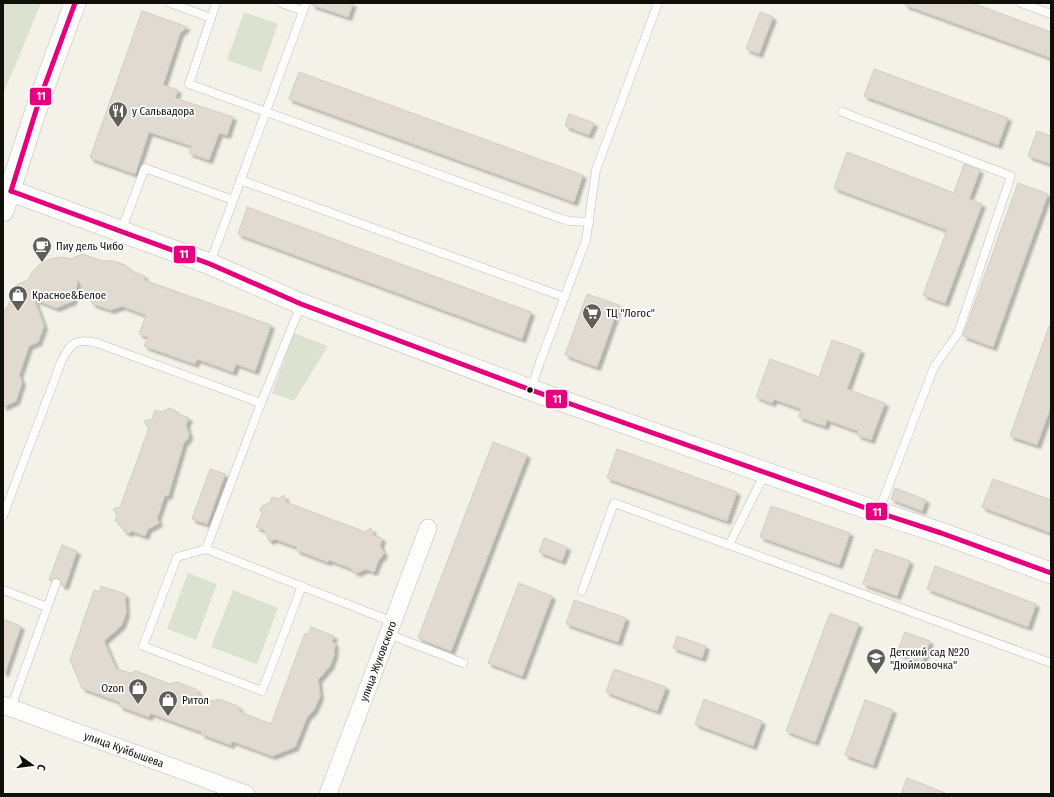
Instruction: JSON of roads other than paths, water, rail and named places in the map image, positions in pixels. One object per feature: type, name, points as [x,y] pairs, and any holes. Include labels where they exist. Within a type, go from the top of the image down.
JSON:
[{"type":"street","points":[[3,211],[75,3]]},
{"type":"street","points":[[11,191],[210,264],[301,304],[531,390],[768,474],[941,533],[1051,574]]},
{"type":"street","name":"улица Жуковского","points":[[328,794],[428,528]]},
{"type":"street","name":"улица Куйбышева","points":[[7,706],[246,794]]},
{"type":"lane","points":[[170,3],[211,18]]},
{"type":"lane","points":[[216,3],[189,84],[562,219],[589,222]]},
{"type":"lane","points":[[210,264],[304,7],[280,3]]},
{"type":"lane","points":[[531,390],[586,240],[596,170],[658,3]]},
{"type":"lane","points":[[1023,3],[1051,14]]},
{"type":"lane","points":[[842,112],[1011,176],[958,333],[934,367],[883,500],[880,513]]},
{"type":"lane","points":[[121,231],[145,168],[233,200]]},
{"type":"lane","points":[[240,180],[564,297]]},
{"type":"lane","points":[[206,549],[261,403],[301,304]]},
{"type":"lane","points":[[3,516],[62,360],[72,344],[80,341],[97,343],[261,403]]},
{"type":"lane","points":[[729,545],[760,483],[768,474]]},
{"type":"lane","points":[[582,592],[614,503],[1051,663]]},
{"type":"lane","points":[[302,586],[262,692],[143,646],[177,557],[206,549],[302,586],[463,663]]},
{"type":"lane","points":[[7,706],[48,607],[56,583]]},
{"type":"lane","points":[[3,590],[48,607]]},
{"type":"place","name":"у Сальвадора","points":[[118,128]]},
{"type":"place","name":"Пиу дель Чибо","points":[[42,263]]},
{"type":"place","name":"Красное&Белое","points":[[18,312]]},
{"type":"place","name":"ТЦ \"Логос\"","points":[[592,330]]},
{"type":"place","name":"Детский сад №20 \"Дюймовочка\"","points":[[876,675]]},
{"type":"place","name":"Ozon","points":[[138,705]]},
{"type":"place","name":"Ритол","points":[[168,717]]}]
